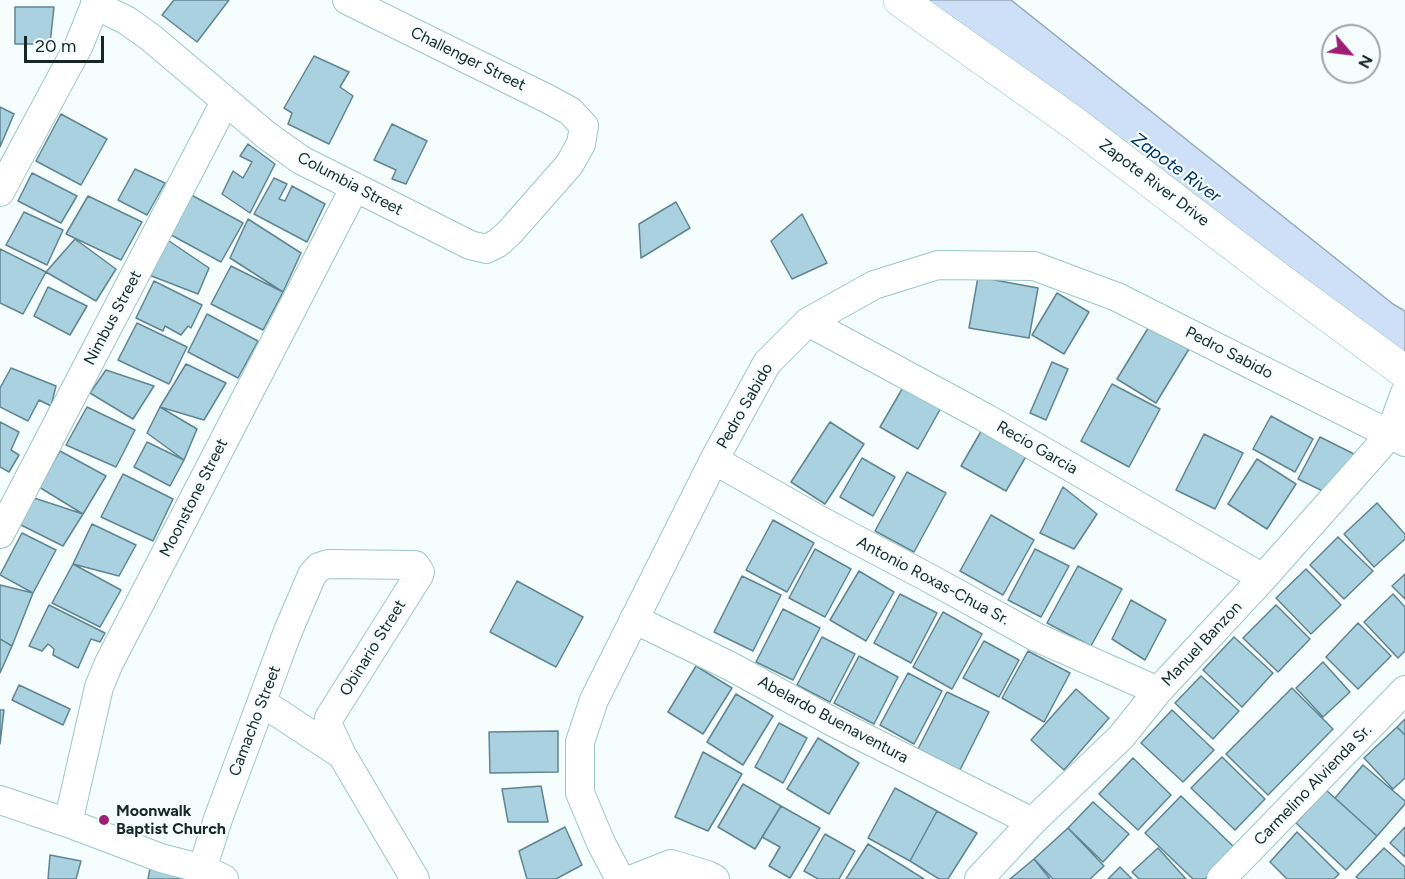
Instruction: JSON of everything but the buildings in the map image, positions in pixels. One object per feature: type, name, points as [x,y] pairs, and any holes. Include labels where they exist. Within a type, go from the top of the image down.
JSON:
[{"type":"main road","name":"Zapote River Drive","points":[[900,0],[1074,123],[1405,372]]},
{"type":"street","name":"Challenger Street","points":[[347,0],[546,98],[570,111],[584,126]]},
{"type":"street","name":"Columbia Street","points":[[95,3],[126,20],[150,38],[225,102],[301,160],[470,245],[486,249],[498,243],[510,232],[569,165],[581,144],[584,126]]},
{"type":"street","points":[[0,192],[79,45],[95,3]]},
{"type":"street","name":"Nimbus Street","points":[[0,534],[225,102]]},
{"type":"street","name":"Moonstone Street","points":[[68,823],[99,687],[109,663],[355,187]]},
{"type":"street","name":"Pedro Sabido","points":[[620,879],[601,843],[580,793],[580,742],[594,700],[714,460],[767,363],[808,322],[874,285],[938,265],[1034,266],[1118,297],[1397,438]]},
{"type":"street","name":"Recio Garcia","points":[[808,322],[984,417],[1263,578]]},
{"type":"street","name":"Manuel Banzon","points":[[979,879],[1032,822],[1120,736],[1158,691],[1374,454],[1397,438],[1405,393]]},
{"type":"street","name":"Antonio Roxas-Chua Sr.","points":[[714,460],[821,521],[1036,637],[1158,691]]},
{"type":"street","name":"Obinario Street","points":[[288,631],[312,574],[319,567],[328,564],[415,565],[419,570],[419,575],[329,718],[328,725],[342,755],[415,879]]},
{"type":"street","name":"Abelardo Buenaventura","points":[[634,619],[1032,822]]},
{"type":"street","name":"Camacho Street","points":[[209,876],[218,819],[288,631]]},
{"type":"street","name":"Carmelino Alvienda Sr.","points":[[1221,879],[1405,690]]},
{"type":"street","points":[[263,703],[342,755]]},
{"type":"street","points":[[0,800],[209,876]]},
{"type":"street","points":[[633,879],[671,864],[715,879]]},
{"type":"water","name":"Zapote River","points":[[915,0],[1011,0],[1393,304],[1405,311],[1405,355]]},
{"type":"place","name":"Moonwalk Baptist Church","points":[[104,820]]}]
